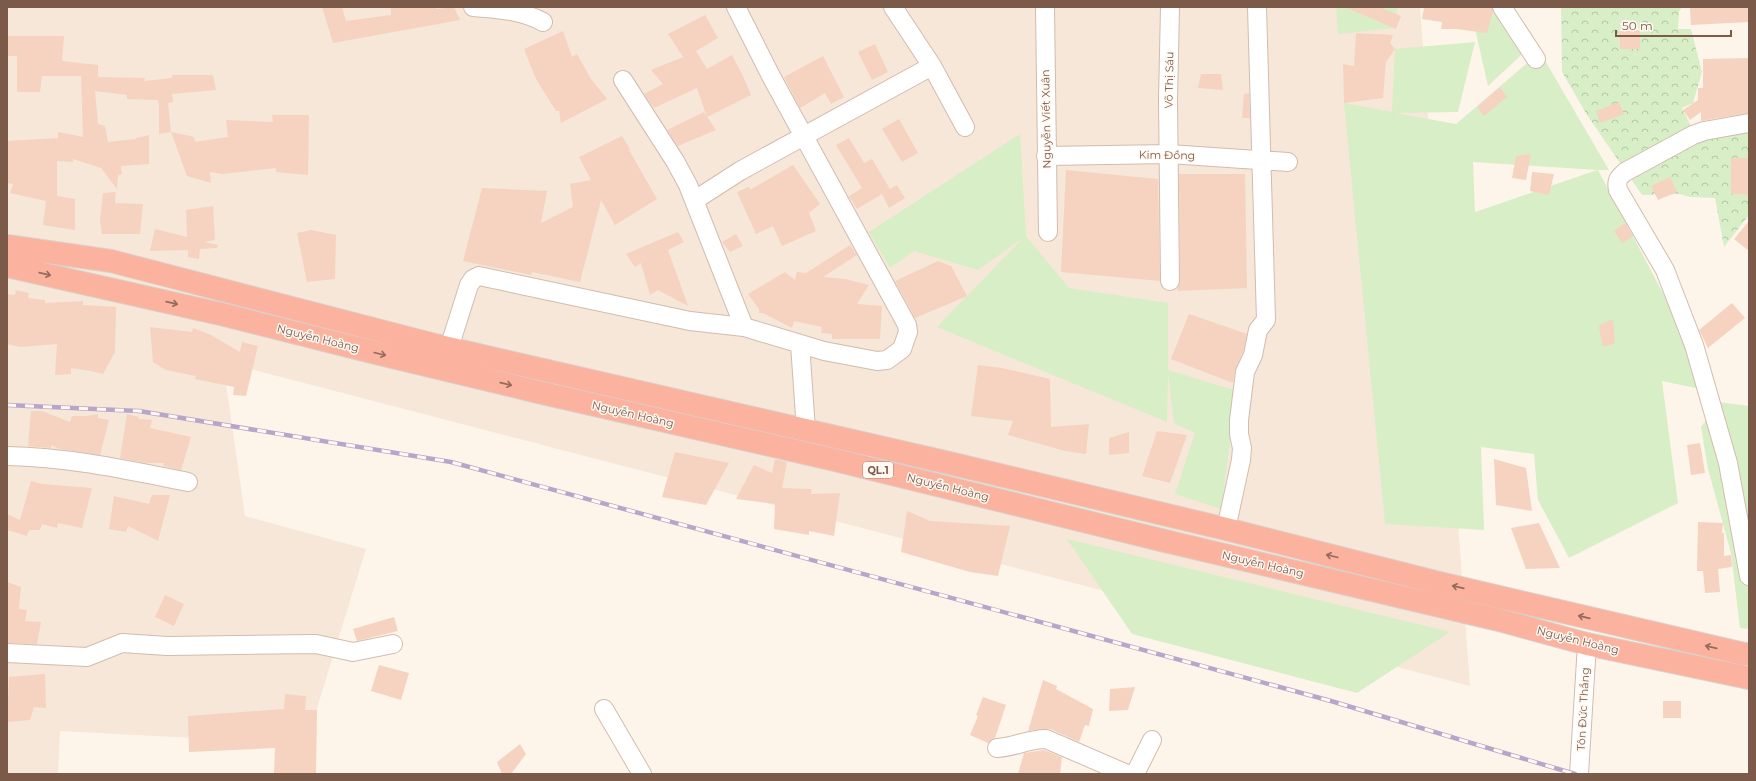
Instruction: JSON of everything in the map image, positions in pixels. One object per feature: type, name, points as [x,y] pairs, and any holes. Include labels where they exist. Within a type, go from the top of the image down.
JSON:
[{"type":"highway","name":"Nguyễn Hoàng","points":[[7,246],[111,261],[449,348],[806,430],[1226,529],[1439,583],[1749,654]]},
{"type":"highway","name":"Nguyễn Hoàng","points":[[7,266],[225,314],[422,364],[836,460],[1491,618],[1587,644],[1749,678]]},
{"type":"street","points":[[473,7],[524,14],[543,22]]},
{"type":"street","points":[[449,348],[469,284],[473,278],[478,276],[690,321],[744,327],[824,351],[877,361],[882,361],[894,356],[902,349],[908,332],[902,316],[754,45],[736,7]]},
{"type":"street","points":[[893,7],[932,66],[965,127]]},
{"type":"street","name":"Nguyễn Viết Xuân","points":[[1045,7],[1048,232]]},
{"type":"street","name":"Võ Thị Sáu","points":[[1170,7],[1170,281]]},
{"type":"street","points":[[1226,529],[1241,460],[1242,448],[1239,434],[1239,420],[1245,372],[1252,355],[1258,330],[1266,320],[1257,7]]},
{"type":"street","points":[[1502,7],[1536,59]]},
{"type":"street","points":[[695,200],[740,171],[932,66]]},
{"type":"street","points":[[623,80],[675,161],[695,200],[744,327]]},
{"type":"street","points":[[1749,123],[1704,131],[1693,135],[1624,172],[1616,184],[1618,190],[1665,270],[1694,345],[1728,463],[1749,576]]},
{"type":"street","name":"Kim Đồng","points":[[1046,156],[1169,154],[1288,162]]},
{"type":"street","points":[[800,344],[806,430]]},
{"type":"street","points":[[7,456],[62,459],[105,465],[188,482]]},
{"type":"street","points":[[7,653],[87,657],[122,643],[167,646],[316,644],[353,652],[394,644]]},
{"type":"street","name":"Tôn Đức Thắng","points":[[1579,774],[1587,644]]},
{"type":"street","points":[[604,709],[642,774]]},
{"type":"street","points":[[997,748],[1010,747],[1034,739],[1046,739],[1127,774]]},
{"type":"street","points":[[1135,774],[1152,740]]},
{"type":"shaded area","points":[[7,7],[1420,7],[1470,686],[223,362],[245,516],[366,549],[306,744],[60,731],[58,774],[7,774]]},
{"type":"green space","points":[[1336,7],[1397,7],[1395,28],[1338,34]]},
{"type":"green space","points":[[1474,7],[1502,7],[1534,43],[1488,86],[1471,11]]},
{"type":"green space","points":[[1561,7],[1682,7],[1679,12],[1678,29],[1691,29],[1702,72],[1693,103],[1682,108],[1691,126],[1749,126],[1749,158],[1731,158],[1731,194],[1749,195],[1749,215],[1724,247],[1715,198],[1690,197],[1679,194],[1642,195],[1587,115],[1562,72]],"holes":[[[1630,20],[1640,30],[1640,49],[1620,49],[1619,31]]]},
{"type":"green space","points":[[1475,42],[1458,112],[1395,113],[1456,124],[1540,52],[1609,170],[1598,170],[1715,392],[1662,381],[1678,503],[1569,558],[1538,500],[1534,454],[1481,447],[1484,530],[1385,524],[1344,103],[1392,112],[1395,49]],"holes":[[[1473,162],[1597,170],[1475,212]]]},
{"type":"green space","points":[[1020,134],[1026,236],[1069,288],[1168,303],[1168,370],[1237,391],[1221,509],[1175,494],[1195,433],[1174,423],[1168,374],[1167,422],[937,327],[1023,238],[978,270],[914,251],[890,268],[869,232]]},
{"type":"green space","points":[[1718,402],[1749,406],[1749,629],[1740,628],[1731,553],[1708,469],[1701,427]]},
{"type":"green space","points":[[1067,539],[1450,632],[1357,693],[1132,634]]},
{"type":"building","points":[[322,7],[342,7],[346,21],[391,15],[391,7],[436,7],[436,9],[454,7],[460,20],[333,43]]},
{"type":"building","points":[[1345,7],[1379,7],[1401,16],[1396,29]]},
{"type":"building","points":[[1424,7],[1492,7],[1493,11],[1487,33],[1456,29],[1441,29],[1442,22],[1422,19]]},
{"type":"building","points":[[1749,7],[1749,22],[1691,25],[1690,8]]},
{"type":"building","points":[[705,15],[718,38],[696,51],[707,69],[732,55],[751,95],[707,117],[697,88],[654,108],[644,94],[663,84],[651,70],[683,57],[668,34]]},
{"type":"building","points":[[1640,30],[1640,49],[1620,49],[1619,31]]},
{"type":"building","points":[[563,31],[572,57],[577,54],[591,79],[607,99],[561,123],[559,111],[556,111],[536,79],[524,49]]},
{"type":"building","points":[[1356,33],[1393,35],[1390,43],[1395,49],[1386,62],[1383,98],[1344,103],[1343,64],[1354,66]]},
{"type":"building","points":[[7,36],[64,36],[62,61],[98,65],[98,77],[145,78],[144,81],[172,78],[172,75],[213,75],[216,90],[172,94],[173,102],[168,103],[171,132],[159,134],[158,100],[127,99],[127,95],[95,91],[98,124],[105,126],[108,142],[136,139],[149,135],[149,164],[121,166],[122,174],[118,175],[117,189],[101,168],[73,159],[73,162],[57,161],[57,196],[75,199],[75,230],[43,225],[46,201],[10,193],[13,184],[7,183],[7,141],[58,138],[58,132],[83,137],[81,76],[42,76],[40,92],[17,92],[17,56],[7,56]]},
{"type":"building","points":[[875,44],[888,72],[872,80],[858,52]]},
{"type":"building","points":[[823,56],[844,97],[831,104],[825,93],[800,108],[784,77]]},
{"type":"building","points":[[1749,58],[1749,113],[1701,121],[1701,112],[1690,120],[1683,110],[1698,100],[1698,88],[1703,88],[1703,59]]},
{"type":"building","points":[[1201,74],[1221,74],[1223,90],[1198,88]]},
{"type":"building","points":[[1500,87],[1507,97],[1484,116],[1477,107]]},
{"type":"building","points":[[1249,93],[1250,118],[1242,118],[1244,94]]},
{"type":"building","points":[[1619,102],[1624,114],[1600,123],[1596,111]]},
{"type":"building","points":[[704,112],[716,130],[678,146],[667,130]]},
{"type":"building","points":[[272,115],[309,115],[308,175],[276,172],[276,168],[222,174],[210,172],[211,183],[187,176],[171,132],[194,137],[195,142],[228,137],[226,120],[273,122]]},
{"type":"building","points":[[899,119],[918,153],[902,162],[882,129]]},
{"type":"building","points":[[622,136],[657,199],[615,225],[601,200],[580,282],[532,272],[531,275],[463,261],[482,188],[547,191],[541,223],[573,207],[570,184],[591,180],[579,157]]},
{"type":"building","points":[[849,138],[864,163],[872,159],[890,189],[897,185],[905,198],[889,208],[882,194],[857,209],[849,196],[862,188],[836,145]]},
{"type":"building","points":[[1531,154],[1526,180],[1512,178],[1516,156]]},
{"type":"building","points":[[1731,158],[1749,158],[1749,195],[1731,194]]},
{"type":"building","points":[[793,165],[820,204],[809,213],[816,231],[782,246],[773,226],[756,234],[737,192],[749,187],[750,190]]},
{"type":"building","points":[[1066,170],[1158,179],[1160,281],[1061,272]]},
{"type":"building","points":[[1532,172],[1554,174],[1549,195],[1530,191]]},
{"type":"building","points":[[1179,174],[1245,174],[1247,288],[1177,291],[1180,281]]},
{"type":"building","points":[[1670,177],[1677,192],[1658,200],[1651,186]]},
{"type":"building","points":[[116,192],[115,203],[143,204],[140,234],[102,234],[100,220],[103,193]]},
{"type":"building","points":[[213,206],[215,240],[204,242],[218,245],[217,248],[200,249],[199,259],[188,257],[188,250],[150,251],[155,229],[187,237],[186,210]]},
{"type":"building","points":[[1749,221],[1749,251],[1734,239]]},
{"type":"building","points":[[1625,223],[1633,236],[1622,243],[1614,231]]},
{"type":"building","points":[[311,230],[336,235],[335,279],[307,282],[297,233]]},
{"type":"building","points":[[678,232],[684,242],[668,250],[688,306],[658,290],[650,295],[641,263],[635,267],[626,254]]},
{"type":"building","points":[[736,234],[743,246],[730,252],[722,242]]},
{"type":"building","points":[[850,245],[857,255],[823,277],[845,279],[869,285],[857,304],[882,306],[880,339],[832,339],[832,334],[821,333],[822,327],[794,321],[792,328],[763,313],[759,313],[759,309],[748,294],[785,272],[795,280],[797,272],[806,273]]},
{"type":"building","points":[[938,261],[951,266],[967,296],[915,318],[895,281]]},
{"type":"building","points":[[16,290],[29,293],[28,298],[45,300],[45,303],[83,301],[83,305],[116,307],[115,352],[103,374],[71,368],[71,374],[55,375],[57,344],[20,347],[7,344],[7,294],[15,295]]},
{"type":"building","points":[[1732,303],[1745,318],[1708,348],[1699,330]]},
{"type":"building","points":[[1189,314],[1247,334],[1243,352],[1235,370],[1233,383],[1171,359]]},
{"type":"building","points":[[1613,319],[1615,343],[1603,347],[1599,328],[1600,325]]},
{"type":"building","points":[[150,327],[192,332],[193,328],[211,335],[240,352],[242,342],[258,346],[246,396],[233,395],[234,387],[195,379],[196,376],[166,370],[153,362]]},
{"type":"building","points":[[978,365],[1002,368],[1050,379],[1051,427],[1089,424],[1086,454],[1065,451],[1008,435],[1013,421],[971,416]]},
{"type":"building","points":[[31,411],[42,411],[70,422],[72,416],[98,414],[98,418],[109,420],[100,455],[60,449],[51,445],[51,448],[28,446]]},
{"type":"building","points":[[127,414],[139,417],[138,419],[152,420],[150,428],[191,437],[181,470],[163,466],[164,463],[146,463],[120,458]]},
{"type":"building","points":[[1157,431],[1187,435],[1170,483],[1142,476]]},
{"type":"building","points":[[1129,432],[1129,453],[1109,455],[1109,438]]},
{"type":"building","points":[[1700,443],[1705,473],[1691,475],[1687,445]]},
{"type":"building","points":[[675,452],[729,463],[706,505],[662,497]]},
{"type":"building","points":[[775,459],[787,462],[782,488],[812,489],[811,494],[840,493],[834,536],[809,531],[809,535],[774,529],[775,504],[736,499],[754,465],[772,473]]},
{"type":"building","points":[[1494,459],[1526,468],[1532,511],[1496,505]]},
{"type":"building","points":[[31,481],[42,484],[92,488],[82,528],[58,523],[57,528],[42,524],[40,530],[29,530],[27,536],[7,530],[7,514],[20,520]]},
{"type":"building","points":[[152,495],[170,495],[158,541],[128,526],[126,532],[109,529],[114,496],[149,504]]},
{"type":"building","points":[[907,511],[930,521],[1010,526],[998,576],[970,572],[901,552]]},
{"type":"building","points":[[1698,522],[1723,523],[1722,533],[1724,533],[1724,556],[1731,555],[1732,567],[1718,569],[1720,592],[1705,593],[1703,571],[1697,571]]},
{"type":"building","points":[[1539,523],[1560,568],[1526,569],[1511,528]]},
{"type":"building","points":[[7,582],[21,587],[19,609],[27,610],[25,621],[41,622],[37,644],[7,643]]},
{"type":"building","points":[[165,595],[184,604],[174,626],[155,617]]},
{"type":"building","points":[[394,617],[398,631],[357,641],[353,629]]},
{"type":"building","points":[[379,665],[409,673],[401,700],[371,691]]},
{"type":"building","points":[[45,674],[46,708],[34,707],[30,720],[7,722],[9,677]]},
{"type":"building","points":[[1043,680],[1057,686],[1056,689],[1093,709],[1089,726],[1085,725],[1079,742],[1050,729],[1028,731]]},
{"type":"building","points":[[1135,687],[1128,710],[1109,711],[1110,689]]},
{"type":"building","points":[[285,694],[306,696],[305,710],[317,710],[316,774],[274,774],[275,748],[189,752],[188,716],[284,709]]},
{"type":"building","points":[[983,697],[1006,705],[995,738],[988,743],[970,735],[978,716],[976,715]]},
{"type":"building","points":[[1663,701],[1681,701],[1681,718],[1663,718]]},
{"type":"building","points":[[520,744],[526,754],[511,774],[502,774],[497,762]]},
{"type":"building","points":[[1044,750],[1062,757],[1060,774],[1018,774],[1024,753]]},
{"type":"railway","points":[[7,405],[139,411],[451,462],[1331,701],[1575,774]]}]
